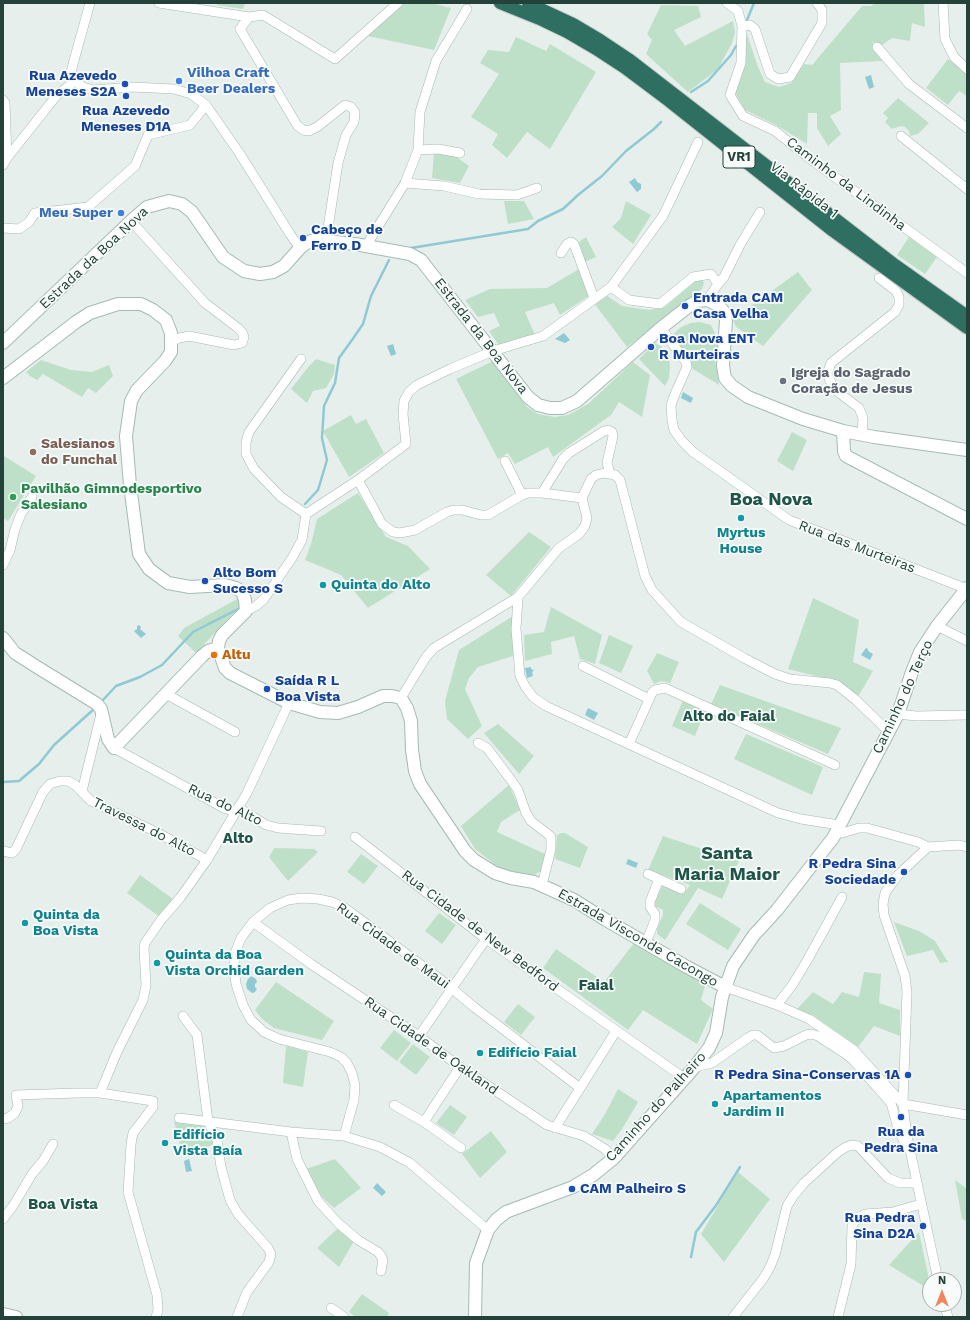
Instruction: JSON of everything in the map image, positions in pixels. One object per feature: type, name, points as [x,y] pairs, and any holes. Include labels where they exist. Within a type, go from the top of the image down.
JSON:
[{"type":"highway","name":"Via Rápida 1","points":[[500,3],[567,32],[625,68],[833,231],[967,328]]},
{"type":"highway","name":"Via Rápida 1","points":[[528,3],[573,24],[630,60],[677,95],[846,228],[967,316]]},
{"type":"street","points":[[90,3],[73,64],[72,73],[75,81],[83,87],[93,90],[133,87],[174,88],[191,94],[206,105],[240,154],[300,248]]},
{"type":"street","points":[[159,3],[249,17],[263,15],[335,58],[398,3]]},
{"type":"street","points":[[728,3],[738,11],[742,26],[750,25],[755,29],[770,74],[778,79],[790,77],[822,24],[822,10],[817,3]]},
{"type":"street","points":[[943,3],[945,39],[954,57],[967,69]]},
{"type":"street","points":[[366,246],[404,183],[418,150],[420,112],[436,61],[467,10]]},
{"type":"street","points":[[249,17],[240,29],[297,125],[303,130],[310,131],[345,105],[351,107],[355,112],[354,122],[346,135],[338,163],[326,241]]},
{"type":"street","name":"Caminho da Lindinha","points":[[742,26],[741,63],[730,94],[743,116],[774,131],[813,162],[967,273]]},
{"type":"street","points":[[877,47],[909,84],[967,128]]},
{"type":"street","points":[[5,161],[57,94],[75,81]]},
{"type":"street","points":[[3,100],[5,103],[5,161]]},
{"type":"street","points":[[3,228],[19,229],[29,222],[35,213],[88,207],[135,166],[148,135],[190,124],[206,105]]},
{"type":"street","points":[[901,136],[967,189]]},
{"type":"street","points":[[698,142],[663,216],[611,287],[543,336],[493,351],[437,375],[417,385],[409,392],[404,401],[403,414],[406,444],[358,480],[306,514],[302,540],[292,558],[264,599],[256,606],[246,611],[222,635],[218,648],[222,661],[225,668],[230,673],[289,703],[320,712],[338,713],[358,707],[383,696],[401,698],[426,657],[434,648],[518,597],[559,548],[579,534],[585,526],[587,518],[582,498],[591,479],[596,475],[610,473],[615,475],[620,480],[645,576],[652,590],[681,622],[775,674],[790,679],[837,685],[856,700],[889,732]]},
{"type":"street","points":[[418,150],[438,149],[460,153]]},
{"type":"street","points":[[404,183],[444,186],[479,194],[517,195],[537,188]]},
{"type":"street","name":"Estrada da Boa Nova","points":[[3,343],[147,207],[169,201],[182,204],[192,212],[223,257],[244,271],[260,274],[273,272],[284,266],[300,248],[308,242],[316,240],[366,246],[410,254],[421,260],[528,397],[538,405],[550,408],[562,408],[577,401],[661,328],[689,306],[697,301],[707,300]]},
{"type":"street","points":[[760,212],[740,245],[724,277],[707,300],[718,305],[724,312],[726,320],[723,366],[725,378],[732,386],[748,397],[803,419],[862,435],[967,450]]},
{"type":"street","points":[[131,221],[205,302],[238,328],[244,337],[242,343],[234,345],[189,336],[172,341]]},
{"type":"street","points":[[561,253],[567,244],[571,242],[574,244],[594,298]]},
{"type":"street","points":[[611,287],[629,300],[660,304],[693,277],[711,274],[718,284]]},
{"type":"street","points":[[862,435],[863,418],[858,408],[834,389],[827,374],[831,363],[895,312],[899,297],[896,291],[878,278]]},
{"type":"street","points":[[3,378],[90,313],[118,304],[141,304],[153,310],[166,320],[171,333],[171,352],[165,361],[137,390],[131,401],[126,436],[130,485],[139,554],[149,569],[168,583],[190,587],[225,585],[236,588],[242,592],[245,600],[246,611]]},
{"type":"street","name":"Rua das Murteiras","points":[[661,328],[686,362],[687,367],[671,405],[672,420],[674,430],[693,452],[789,520],[967,589]]},
{"type":"street","points":[[301,359],[249,432],[246,442],[246,454],[254,469],[275,491],[306,514]]},
{"type":"street","points":[[542,493],[569,452],[608,430],[612,432],[613,436],[607,463],[610,473]]},
{"type":"street","points":[[844,431],[844,451],[846,456],[967,519]]},
{"type":"street","points":[[505,462],[522,495]]},
{"type":"street","points":[[358,480],[382,524],[393,532],[400,533],[415,530],[447,512],[454,510],[488,515],[528,493],[542,493],[582,498]]},
{"type":"street","points":[[3,565],[10,550],[15,529],[21,514],[32,497]]},
{"type":"street","name":"Caminho do Terço","points":[[837,829],[898,714],[920,652],[937,626],[967,589]]},
{"type":"street","points":[[518,597],[516,629],[520,676],[533,697],[546,706],[778,813],[846,832],[859,828],[867,828],[918,842],[928,847]]},
{"type":"street","points":[[937,626],[967,640]]},
{"type":"street","points":[[3,638],[15,653],[97,704],[100,708],[108,739],[114,748],[208,651],[218,648]]},
{"type":"street","points":[[583,666],[649,699]]},
{"type":"street","points":[[629,744],[649,699],[655,690],[665,688],[835,765]]},
{"type":"street","points":[[166,694],[235,732]]},
{"type":"street","name":"Estrada Visconde Cacongo","points":[[401,698],[407,708],[411,721],[411,745],[415,771],[420,784],[465,851],[474,860],[495,873],[542,885],[574,900],[687,967],[725,987]]},
{"type":"street","points":[[100,1093],[117,1052],[143,1000],[146,986],[145,943],[207,860],[246,793],[289,703]]},
{"type":"street","points":[[82,791],[101,714]]},
{"type":"street","points":[[898,714],[916,716],[967,715]]},
{"type":"street","points":[[478,743],[487,748],[518,790],[526,813],[531,821],[550,837],[550,849],[542,885]]},
{"type":"street","name":"Rua do Alto","points":[[114,748],[224,808],[244,811],[266,824],[278,828],[320,831]]},
{"type":"street","name":"Travessa do Alto","points":[[3,851],[12,853],[16,849],[43,792],[50,784],[60,781],[68,782],[82,791],[91,801],[158,833],[207,860]]},
{"type":"street","name":"Caminho do Palheiro","points":[[475,1317],[476,1263],[488,1230],[496,1220],[506,1212],[573,1187],[593,1175],[614,1158],[684,1078],[709,1048],[716,1033],[725,987],[733,966],[742,950],[829,844],[837,829]]},
{"type":"street","name":"Rua Cidade de New Bedford","points":[[355,837],[486,938],[684,1078]]},
{"type":"street","points":[[936,1272],[907,1136],[903,1104],[907,992],[905,976],[884,915],[883,904],[885,893],[898,875],[928,847],[959,845],[967,847]]},
{"type":"street","points":[[648,874],[681,888]]},
{"type":"street","points":[[646,943],[655,920],[655,914],[650,907],[650,902],[659,879]]},
{"type":"street","points":[[777,1005],[793,984],[842,897]]},
{"type":"street","name":"Rua Cidade de Maui","points":[[344,1136],[354,1100],[355,1085],[352,1073],[347,1063],[341,1057],[330,1052],[279,1039],[264,1032],[251,1020],[243,1005],[236,984],[234,967],[235,953],[241,938],[253,922],[270,908],[288,900],[302,898],[318,899],[332,902],[346,908],[580,1088]]},
{"type":"street","name":"Rua Cidade de Oakland","points":[[253,922],[311,964],[419,1036],[460,1067],[547,1126],[584,1136],[595,1142],[614,1158]]},
{"type":"street","points":[[419,1036],[486,938]]},
{"type":"street","points":[[725,987],[777,1005],[809,1019],[854,1050],[903,1104],[967,1116]]},
{"type":"street","points":[[183,1016],[197,1035],[208,1121],[217,1140],[221,1167],[230,1200],[238,1214],[268,1248],[271,1254],[269,1262],[247,1292],[237,1317]]},
{"type":"street","points":[[555,1128],[616,1030]]},
{"type":"street","points":[[694,1066],[712,1063],[753,1035],[757,1035],[774,1048],[784,1046],[806,1035],[811,1034],[818,1036],[844,1052],[852,1059],[891,1103],[899,1132],[911,1154]]},
{"type":"street","points":[[424,1122],[460,1067]]},
{"type":"street","points":[[3,1119],[8,1118],[15,1113],[18,1106],[16,1095],[100,1093],[153,1101],[153,1107],[148,1115],[133,1133],[128,1192],[157,1295],[157,1313]]},
{"type":"street","points":[[394,1105],[424,1122],[461,1148]]},
{"type":"street","points":[[179,1118],[291,1132],[344,1136],[380,1147],[410,1163],[488,1230]]},
{"type":"street","points":[[291,1132],[297,1160],[318,1201],[338,1223],[358,1240],[378,1252],[383,1260],[381,1271]]},
{"type":"street","points":[[3,1219],[53,1144]]},
{"type":"street","points":[[733,1317],[763,1279],[770,1267],[775,1255],[787,1206],[794,1195],[804,1183],[846,1146],[852,1144],[858,1146],[888,1178],[900,1183],[917,1183]]},
{"type":"street","points":[[838,1317],[850,1264],[852,1226],[856,1219],[864,1214],[893,1212],[921,1204]]},
{"type":"street","points":[[331,1308],[344,1317]]},
{"type":"street","points":[[3,1314],[16,1317]]},
{"type":"green space","points":[[218,3],[245,3],[243,9],[217,5]]},
{"type":"green space","points":[[405,3],[431,3],[451,8],[434,50],[368,36]]},
{"type":"green space","points":[[875,3],[924,3],[925,27],[912,23],[910,41],[892,38],[882,45],[872,42],[882,61],[840,63],[841,110],[830,116],[841,134],[828,146],[817,128],[817,113],[808,113],[807,144],[776,125],[745,110],[735,92],[745,63],[747,34],[758,67],[765,82],[779,87],[791,83],[804,64],[812,65],[862,6],[871,6]]},
{"type":"green space","points":[[661,5],[698,6],[701,17],[674,30],[685,46],[733,21],[735,32],[732,43],[718,69],[688,92],[646,54],[652,40],[647,34]]},
{"type":"green space","points":[[516,37],[546,51],[550,44],[596,72],[550,149],[527,132],[507,158],[492,145],[498,134],[471,117],[499,74],[480,63],[488,50],[509,52]]},
{"type":"green space","points":[[948,59],[967,74],[967,96],[959,91],[948,105],[926,88]]},
{"type":"green space","points":[[898,98],[929,123],[918,134],[910,136],[909,131],[905,127],[901,126],[892,129],[885,122],[888,118],[883,113]]},
{"type":"green space","points":[[434,152],[455,156],[469,166],[460,183],[432,178]]},
{"type":"green space","points":[[504,201],[524,201],[534,219],[508,224]]},
{"type":"green space","points":[[626,201],[651,215],[633,244],[612,227],[621,218]]},
{"type":"green space","points":[[586,237],[596,257],[584,262],[579,242]]},
{"type":"green space","points":[[909,237],[937,257],[925,274],[897,255]]},
{"type":"green space","points":[[579,269],[590,295],[560,315],[554,303],[525,312],[535,335],[501,348],[489,331],[500,326],[494,313],[478,317],[465,300],[490,289],[547,288]]},
{"type":"green space","points":[[798,272],[812,290],[763,346],[736,327],[733,319]]},
{"type":"green space","points":[[697,280],[702,280],[704,283],[702,289],[627,347],[594,303],[606,295],[622,306],[649,310],[665,307]]},
{"type":"green space","points":[[700,322],[711,325],[718,340],[715,360],[719,385],[693,369],[670,337],[681,327],[691,323]]},
{"type":"green space","points":[[655,343],[661,346],[669,358],[669,378],[665,386],[639,359]]},
{"type":"green space","points":[[316,359],[335,365],[334,374],[326,388],[313,391],[307,403],[291,389]]},
{"type":"green space","points":[[41,360],[71,370],[92,372],[109,365],[113,376],[96,393],[88,388],[82,397],[43,374],[37,380],[30,376],[26,372]]},
{"type":"green space","points":[[493,361],[527,407],[538,414],[555,417],[568,415],[588,404],[633,362],[650,375],[642,417],[619,402],[611,415],[553,457],[548,447],[515,464],[508,453],[498,459],[456,379]]},
{"type":"green space","points":[[351,415],[356,424],[366,419],[384,453],[349,477],[323,431]]},
{"type":"green space","points":[[792,432],[807,440],[793,471],[777,461]]},
{"type":"green space","name":"Pavilhão Gimnodesportivo Salesiano","points":[[4,456],[36,476],[8,521],[3,518]]},
{"type":"green space","points":[[358,493],[386,537],[408,546],[430,569],[368,608],[341,575],[305,560],[311,544],[317,519]]},
{"type":"green space","points":[[529,532],[551,547],[511,596],[486,575]]},
{"type":"green space","points":[[241,597],[239,607],[196,653],[178,636],[184,628]]},
{"type":"green space","points":[[813,598],[859,620],[853,662],[873,671],[859,695],[824,678],[788,669]]},
{"type":"green space","points":[[551,607],[602,635],[595,664],[580,659],[574,636],[551,642],[552,654],[525,661],[524,635],[544,632]]},
{"type":"green space","points":[[513,616],[513,656],[478,667],[469,678],[465,689],[482,726],[468,739],[447,719],[445,701],[459,650]]},
{"type":"green space","points":[[609,635],[633,646],[621,673],[599,663]]},
{"type":"green space","points":[[657,653],[679,662],[670,683],[661,681],[654,684],[647,671]]},
{"type":"green space","points":[[720,685],[841,728],[828,754],[711,704]]},
{"type":"green space","points":[[683,700],[705,711],[695,736],[672,726]]},
{"type":"green space","points":[[498,724],[534,756],[519,774],[484,733]]},
{"type":"green space","points":[[746,734],[823,767],[812,795],[734,759]]},
{"type":"green space","points":[[509,785],[520,810],[501,822],[497,832],[545,854],[541,871],[534,875],[502,870],[475,849],[461,826]]},
{"type":"green space","points":[[565,833],[588,847],[580,868],[555,859],[557,835]]},
{"type":"green space","points":[[663,836],[739,861],[722,899],[698,888],[665,940],[657,934],[657,929],[663,915],[663,910],[655,906],[654,903],[662,886],[684,893],[690,885],[648,870]]},
{"type":"green space","points":[[274,848],[314,849],[318,852],[288,881],[269,857]]},
{"type":"green space","points":[[361,854],[378,866],[364,884],[347,872]]},
{"type":"green space","points":[[140,875],[173,899],[160,917],[127,893]]},
{"type":"green space","points":[[700,903],[741,929],[728,950],[686,924]]},
{"type":"green space","points":[[439,913],[456,925],[442,944],[425,931]]},
{"type":"green space","points":[[894,922],[919,931],[935,941],[948,962],[940,963],[933,950],[907,956]]},
{"type":"green space","points":[[634,943],[706,982],[701,1000],[713,1009],[697,1044],[643,1010],[628,1030],[543,968],[556,949],[604,982]]},
{"type":"green space","points":[[864,972],[881,974],[879,1003],[900,1010],[900,1036],[874,1026],[858,1047],[814,1016],[796,1010],[813,992],[833,1004],[842,992],[859,997]]},
{"type":"green space","points":[[276,982],[334,1021],[322,1040],[274,1028],[262,1019],[255,1010]]},
{"type":"green space","points":[[518,1004],[535,1017],[521,1035],[504,1022]]},
{"type":"green space","points":[[394,1030],[411,1043],[397,1061],[380,1048]]},
{"type":"green space","points":[[413,1044],[430,1057],[416,1075],[399,1062]]},
{"type":"green space","points":[[286,1046],[308,1052],[303,1087],[283,1083]]},
{"type":"green space","points":[[618,1089],[638,1102],[613,1141],[592,1134],[605,1114]]},
{"type":"green space","points":[[450,1105],[467,1117],[454,1135],[436,1123]]},
{"type":"green space","points":[[192,1121],[205,1125],[211,1132],[213,1145],[182,1153],[174,1122]]},
{"type":"green space","points":[[491,1131],[507,1152],[480,1178],[462,1154]]},
{"type":"green space","points":[[335,1159],[361,1188],[334,1208],[322,1197],[310,1179],[306,1169]]},
{"type":"green space","points":[[738,1172],[770,1199],[724,1262],[701,1234]]},
{"type":"green space","points":[[955,1180],[967,1189],[967,1221],[962,1219]]},
{"type":"green space","points":[[337,1229],[354,1241],[339,1267],[317,1248]]},
{"type":"green space","points":[[919,1232],[927,1272],[922,1272],[922,1285],[889,1265]]},
{"type":"green space","points":[[362,1294],[389,1313],[387,1317],[356,1317],[349,1312]]},
{"type":"water","points":[[871,75],[874,87],[869,89],[865,77]]},
{"type":"water","points":[[635,178],[637,182],[641,184],[641,189],[637,192],[629,182]]},
{"type":"water","points":[[564,333],[570,340],[565,343],[555,339]]},
{"type":"water","points":[[393,344],[396,354],[391,356],[387,346]]},
{"type":"water","points":[[683,392],[693,398],[691,403],[681,398]]},
{"type":"water","points":[[139,625],[141,627],[140,629],[146,634],[141,638],[134,631]]},
{"type":"water","points":[[866,648],[873,654],[870,660],[861,655]]},
{"type":"water","points":[[531,667],[531,669],[534,670],[532,672],[533,676],[527,678],[525,668]]},
{"type":"water","points":[[588,708],[598,713],[594,720],[585,715]]},
{"type":"water","points":[[628,859],[638,863],[636,868],[626,864]]},
{"type":"water","points":[[251,976],[256,979],[257,982],[255,987],[257,989],[252,993],[247,989],[246,984]]},
{"type":"water","points":[[189,1159],[192,1171],[186,1172],[184,1161]]},
{"type":"water","points":[[377,1183],[386,1192],[382,1196],[373,1188]]},
{"type":"waterway","points":[[747,20],[754,3]]},
{"type":"waterway","points":[[691,92],[708,81],[731,55],[736,46]]},
{"type":"waterway","points":[[411,248],[528,229],[538,221],[563,209],[602,176],[626,151],[661,122]]},
{"type":"waterway","points":[[305,504],[318,490],[327,460],[322,438],[324,406],[335,383],[339,358],[363,324],[371,296],[389,260]]},
{"type":"waterway","points":[[103,700],[116,686],[140,677],[162,665],[193,632],[242,607]]},
{"type":"waterway","points":[[4,782],[19,781],[39,764],[54,745],[94,709]]},
{"type":"waterway","points":[[691,1257],[696,1232],[717,1204],[740,1167]]},
{"type":"place","name":"Vilhoa Craft Beer Dealers","points":[[179,81]]},
{"type":"place","name":"Rua Azevedo Meneses S2A","points":[[125,84]]},
{"type":"place","name":"Rua Azevedo Meneses D1A","points":[[126,96]]},
{"type":"place","name":"Meu Super","points":[[121,213]]},
{"type":"place","name":"Cabeço de Ferro D","points":[[303,238]]},
{"type":"place","name":"Entrada CAM Casa Velha","points":[[685,306]]},
{"type":"place","name":"Boa Nova ENT R Murteiras","points":[[651,347]]},
{"type":"place","name":"Igreja do Sagrado Coração de Jesus","points":[[783,381]]},
{"type":"place","name":"Salesianos do Funchal","points":[[33,452]]},
{"type":"place","name":"Pavilhão Gimnodesportivo Salesiano","points":[[13,497]]},
{"type":"place","name":"Myrtus House","points":[[741,518]]},
{"type":"place","name":"Alto Bom Sucesso S","points":[[205,581]]},
{"type":"place","name":"Quinta do Alto","points":[[323,585]]},
{"type":"place","name":"Altu","points":[[214,655]]},
{"type":"place","name":"Saída R L Boa Vista","points":[[267,689]]},
{"type":"place","name":"R Pedra Sina Sociedade","points":[[904,872]]},
{"type":"place","name":"Quinta da Boa Vista","points":[[25,923]]},
{"type":"place","name":"Quinta da Boa Vista Orchid Garden","points":[[157,963]]},
{"type":"place","name":"Edifício Faial","points":[[480,1053]]},
{"type":"place","name":"R Pedra Sina-Conservas 1A","points":[[908,1075]]},
{"type":"place","name":"Apartamentos Jardim II","points":[[715,1104]]},
{"type":"place","name":"Rua da Pedra Sina","points":[[901,1117]]},
{"type":"place","name":"Edifício Vista Baía","points":[[165,1143]]},
{"type":"place","name":"CAM Palheiro S","points":[[572,1189]]},
{"type":"place","name":"Rua Pedra Sina D2A","points":[[923,1226]]},
{"type":"district","name":"Boa Nova","points":[[771,500]]},
{"type":"district","name":"Alto do Faial","points":[[729,717]]},
{"type":"district","name":"Alto","points":[[238,839]]},
{"type":"district","name":"Santa Maria Maior","points":[[727,864]]},
{"type":"district","name":"Faial","points":[[596,986]]},
{"type":"district","name":"Boa Vista","points":[[63,1205]]}]
